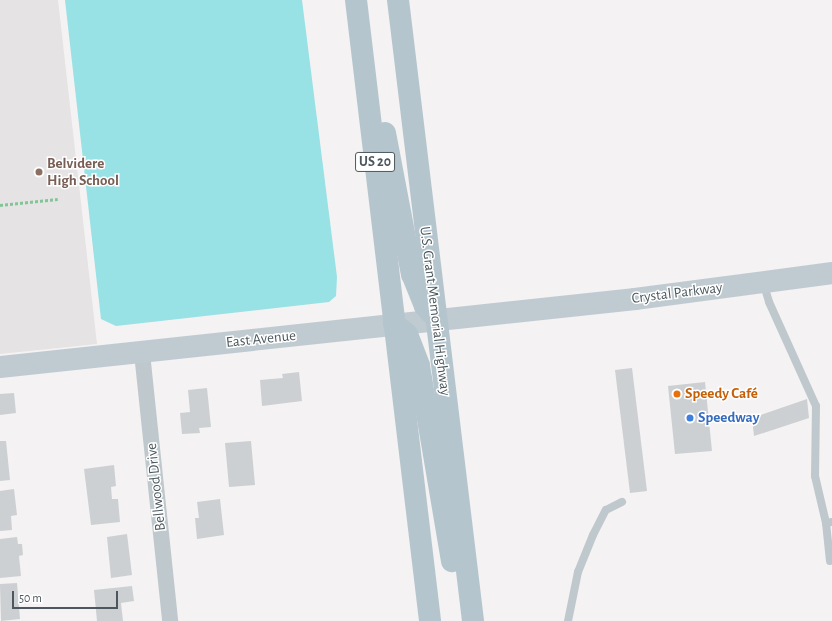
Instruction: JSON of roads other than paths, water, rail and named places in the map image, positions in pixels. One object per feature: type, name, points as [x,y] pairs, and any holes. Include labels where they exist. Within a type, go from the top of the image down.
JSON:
[{"type":"main road","name":"US 20","points":[[356,0],[430,621]]},
{"type":"main road","name":"U.S. Grant Memorial Highway","points":[[398,0],[473,621]]},
{"type":"main road","points":[[363,59],[378,91],[412,274],[425,306],[437,320]]},
{"type":"main road","points":[[394,324],[407,334],[419,366],[464,621]]},
{"type":"street","name":"Crystal Parkway","points":[[522,312],[832,273]]},
{"type":"street","name":"East Avenue","points":[[0,367],[394,324],[522,312]]},
{"type":"street","name":"Bellwood Drive","points":[[142,352],[170,621]]},
{"type":"lane","points":[[763,282],[769,302],[816,406],[815,476],[829,523],[830,561]]},
{"type":"lane","points":[[568,621],[578,572],[593,535],[606,510],[622,502]]},
{"type":"water","points":[[65,0],[302,0],[337,277],[336,296],[329,302],[116,326],[101,319]]},
{"type":"place","name":"Belvidere High School","points":[[39,172]]},
{"type":"place","name":"Speedy Café","points":[[677,394]]},
{"type":"place","name":"Speedway","points":[[690,418]]}]
